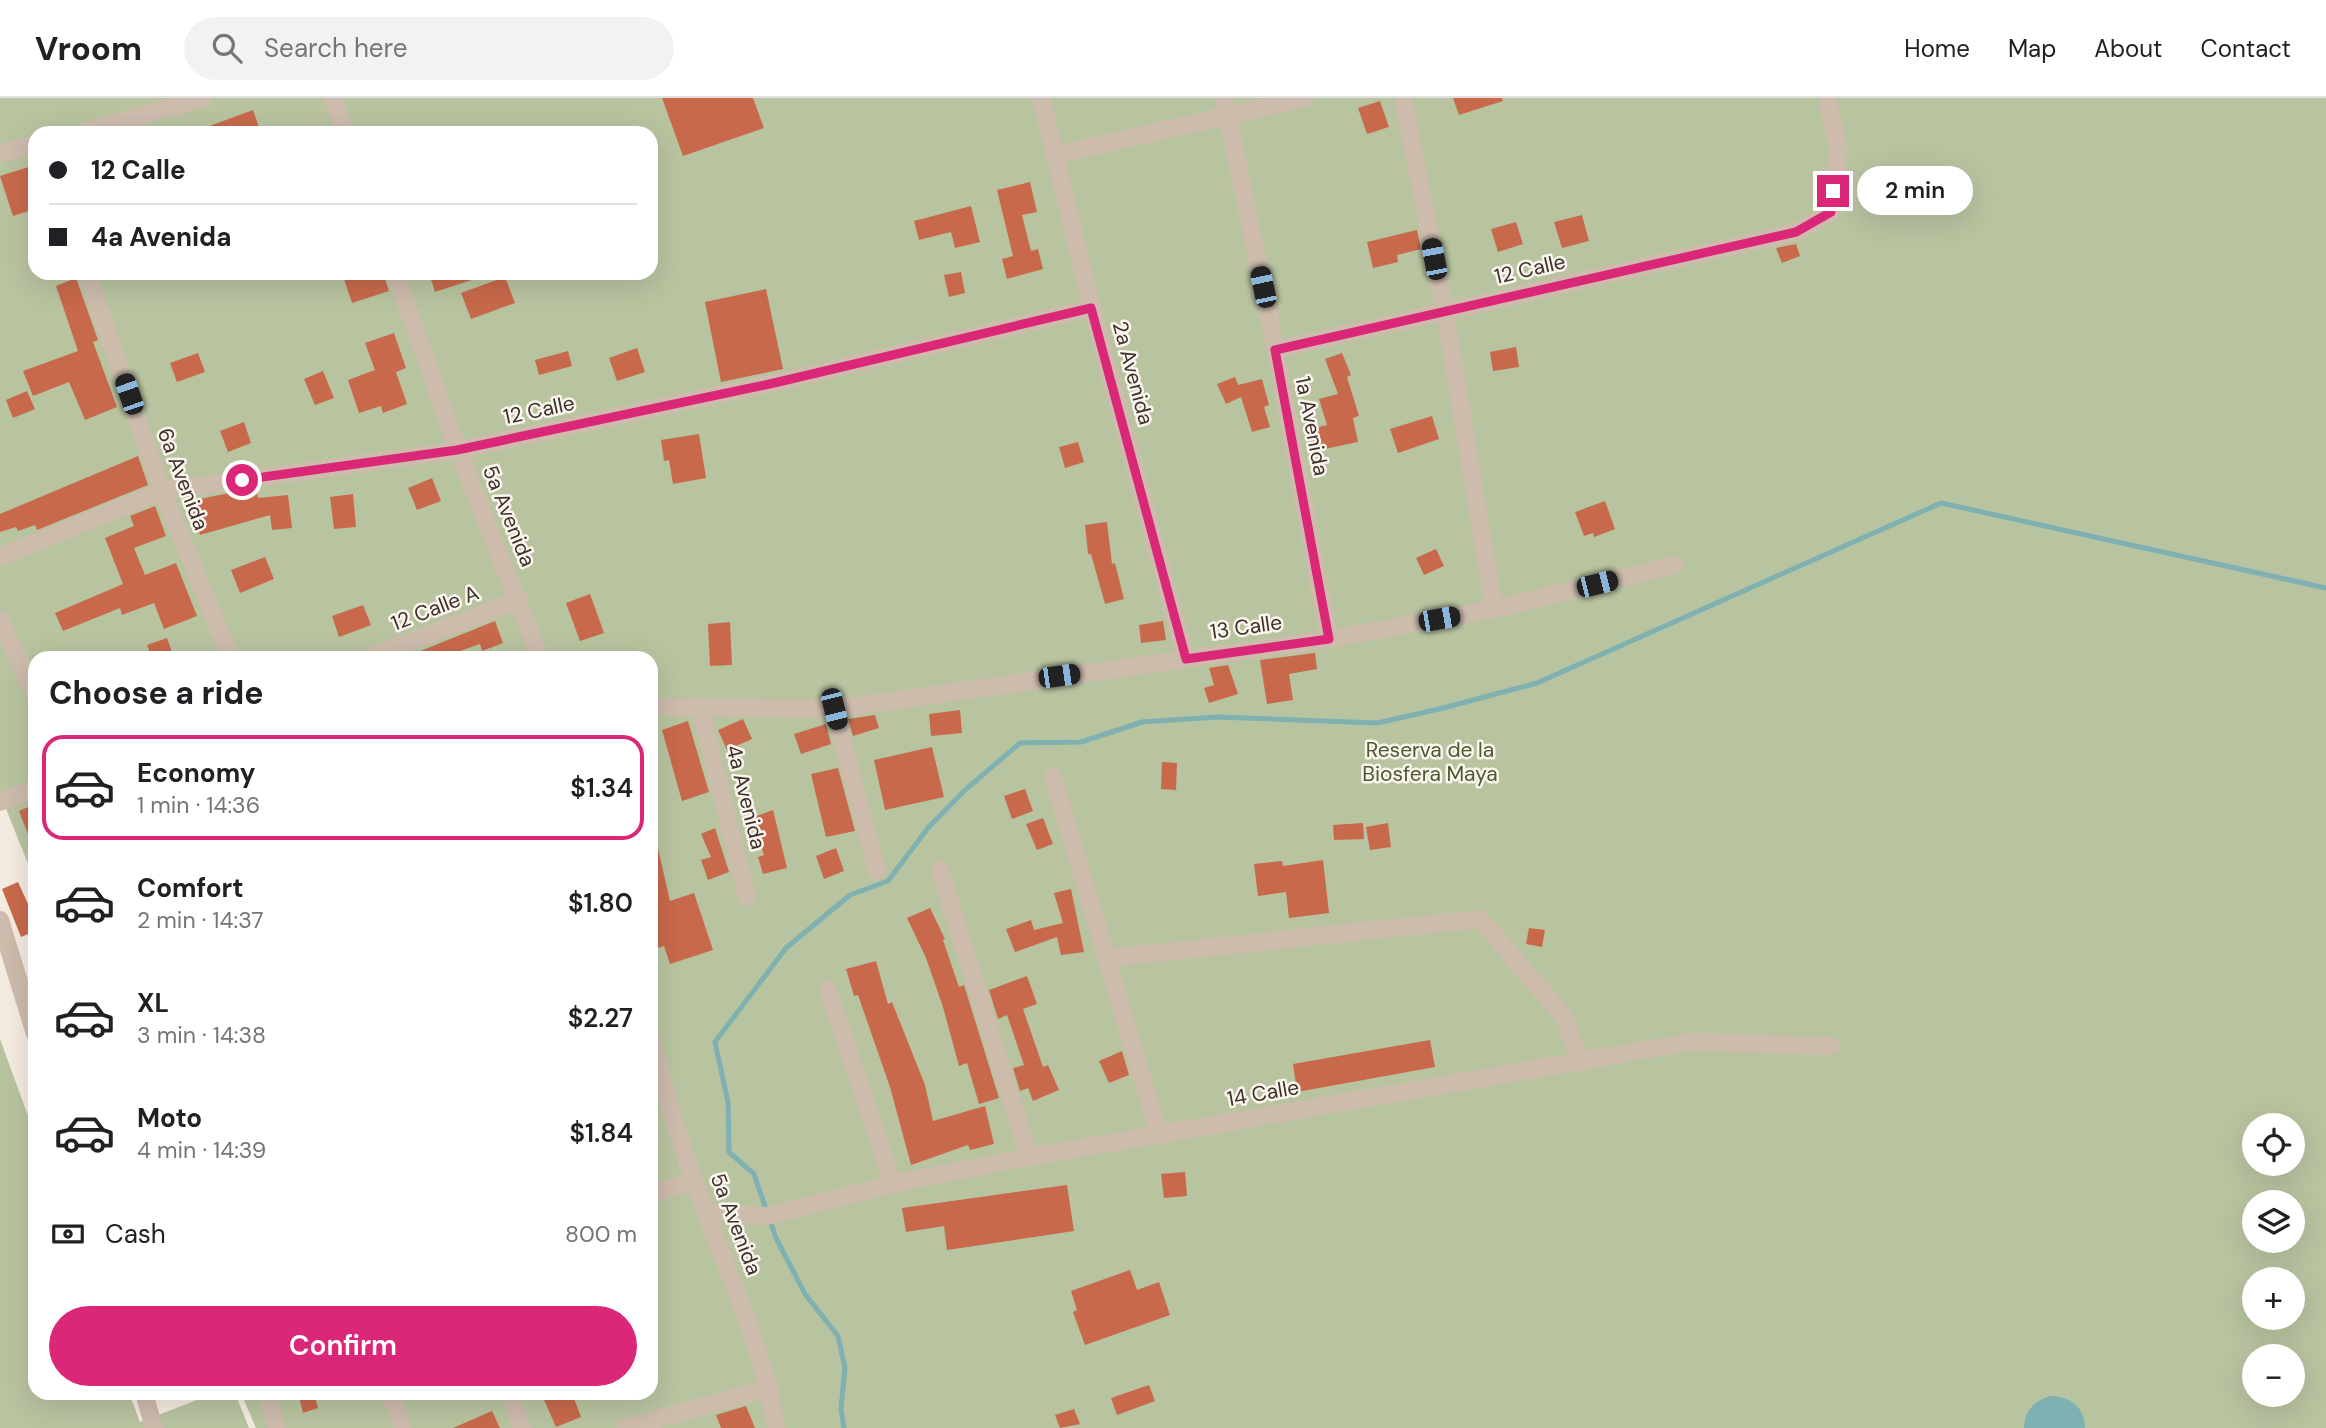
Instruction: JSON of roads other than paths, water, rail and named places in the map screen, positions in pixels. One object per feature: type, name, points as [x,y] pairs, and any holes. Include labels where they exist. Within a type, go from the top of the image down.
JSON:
[{"type":"street","points":[[104,126],[203,98]]},
{"type":"street","points":[[333,98],[343,126]]},
{"type":"street","name":"2a Avenida","points":[[1041,98],[1091,308],[1186,659]]},
{"type":"street","points":[[1055,155],[1225,107],[1305,98]]},
{"type":"street","points":[[1403,98],[1445,312],[1494,609]]},
{"type":"street","name":"12 Calle","points":[[1275,350],[1796,232],[1831,212],[1838,148],[1827,98]]},
{"type":"street","name":"1a Avenida","points":[[1225,107],[1275,350],[1329,639]]},
{"type":"street","points":[[0,153],[28,147]]},
{"type":"street","name":"6a Avenida","points":[[89,280],[162,491],[228,651]]},
{"type":"street","name":"5a Avenida","points":[[398,280],[457,450],[537,651]]},
{"type":"street","name":"12 Calle","points":[[0,556],[162,491],[457,450],[774,383],[1091,308]]},
{"type":"street","name":"13 Calle","points":[[658,707],[834,709],[1329,639],[1494,609],[1675,565]]},
{"type":"street","name":"12 Calle A","points":[[386,651],[519,600]]},
{"type":"street","points":[[0,620],[28,680]]},
{"type":"street","name":"4a Avenida","points":[[701,708],[747,897]]},
{"type":"street","points":[[834,709],[877,871]]},
{"type":"street","points":[[1053,777],[1159,1135]]},
{"type":"street","points":[[0,802],[28,791]]},
{"type":"street","points":[[940,870],[1029,1157]]},
{"type":"street","points":[[1106,958],[1480,919],[1564,1017],[1580,1062]]},
{"type":"street","points":[[0,920],[28,1011]]},
{"type":"street","points":[[828,990],[893,1184]]},
{"type":"street","name":"14 Calle","points":[[707,1213],[767,1216],[893,1184],[1029,1157],[1690,1042],[1831,1046]]},
{"type":"street","name":"5a Avenida","points":[[658,1070],[694,1181],[755,1336],[770,1388],[776,1428]]},
{"type":"street","points":[[658,1192],[694,1181]]},
{"type":"street","points":[[625,1428],[770,1388]]},
{"type":"street","points":[[146,1400],[153,1428]]},
{"type":"street","points":[[269,1400],[277,1428]]},
{"type":"street","points":[[393,1400],[403,1428]]},
{"type":"street","points":[[512,1400],[522,1428]]},
{"type":"water","points":[[2050,1396],[2064,1398],[2075,1404],[2082,1414],[2085,1428],[2024,1428],[2031,1408]]},
{"type":"waterway","points":[[844,1428],[841,1409],[845,1368],[838,1336],[805,1294],[776,1238],[754,1174],[729,1152],[728,1102],[715,1042],[786,948],[850,895],[888,881],[928,828],[964,791],[1020,743],[1081,742],[1142,722],[1217,717],[1378,723],[1447,707],[1537,683],[1941,503],[2326,588]]},
{"type":"park label","name":"Reserva de la Biosfera Maya","points":[[1430,762]]}]
